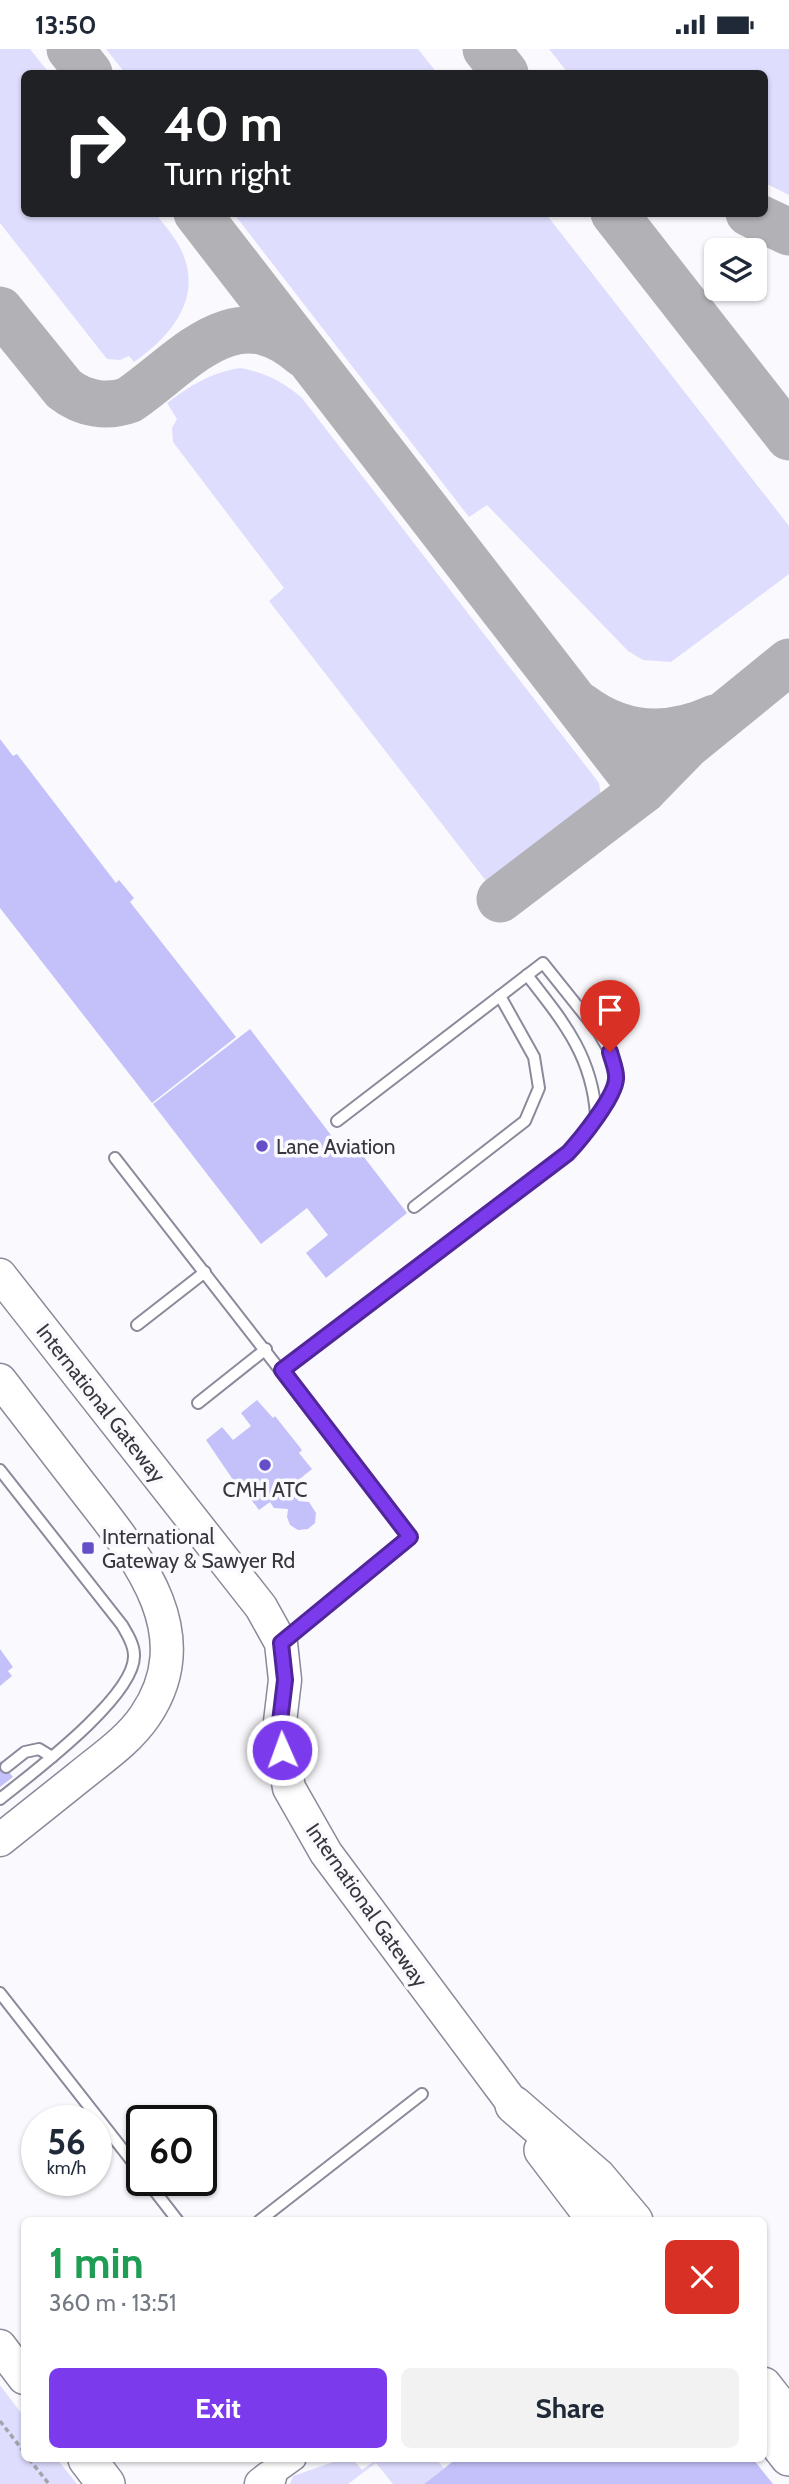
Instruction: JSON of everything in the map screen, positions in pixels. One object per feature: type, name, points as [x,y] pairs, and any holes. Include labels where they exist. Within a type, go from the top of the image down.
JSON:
[{"type":"highway","points":[[514,2105],[592,2217]]},
{"type":"highway","name":"International Gateway","points":[[514,2105],[597,2177],[631,2217]]},
{"type":"highway","points":[[767,2391],[789,2419]]},
{"type":"highway","points":[[767,2429],[789,2457]]},
{"type":"highway","points":[[88,2462],[106,2484]]},
{"type":"main road","name":"International Gateway","points":[[0,1275],[260,1605],[281,1643],[285,1680],[279,1730],[289,1788],[326,1853],[514,2105]]},
{"type":"main road","points":[[0,1380],[116,1530],[146,1575],[158,1601],[167,1637],[168,1661],[161,1689],[145,1717],[121,1743],[0,1840]]},
{"type":"main road","points":[[0,2346],[21,2374]]},
{"type":"main road","points":[[99,2462],[126,2484]]},
{"type":"lane","points":[[282,1370],[568,1153],[609,1102],[616,1079],[610,1052],[543,963],[337,1121]]},
{"type":"lane","points":[[527,975],[561,1020],[585,1060],[594,1089],[596,1115]]},
{"type":"lane","points":[[414,1207],[525,1121],[539,1088],[534,1057],[500,996]]},
{"type":"lane","points":[[115,1158],[410,1537],[281,1643]]},
{"type":"lane","points":[[137,1325],[205,1272]]},
{"type":"lane","points":[[198,1403],[266,1349]]},
{"type":"lane","points":[[0,1470],[122,1625],[135,1657],[128,1675],[102,1711],[52,1757],[0,1798]]},
{"type":"lane","points":[[6,1767],[25,1752],[39,1749],[52,1757]]},
{"type":"lane","points":[[0,1993],[126,2154]]},
{"type":"lane","points":[[264,2217],[422,2094]]},
{"type":"lane","points":[[159,2196],[175,2217]]},
{"type":"path","points":[[0,2421],[21,2448]]},
{"type":"path","points":[[31,2462],[49,2484]]},
{"type":"shaded area","points":[[0,49],[30,49],[47,70],[21,70],[21,217],[158,217],[183,254],[188,271],[185,302],[179,316],[160,341],[134,362],[129,356],[120,360],[107,359],[0,223]]},
{"type":"shaded area","points":[[106,49],[418,49],[435,70],[123,70]]},
{"type":"shaded area","points":[[549,49],[789,49],[789,195],[768,184],[768,70],[566,70]]},
{"type":"shaded area","points":[[236,217],[548,217],[789,526],[789,574],[671,662],[643,660],[628,651],[487,505],[469,517]]},
{"type":"shaded area","points":[[240,368],[273,379],[302,398],[599,783],[601,796],[595,809],[496,886],[490,886],[269,601],[284,588],[173,442],[172,428],[177,419],[167,403],[201,381]]},
{"type":"shaded area","points":[[0,2385],[21,2413],[21,2462],[59,2462],[77,2484],[0,2484]]},
{"type":"shaded area","points":[[333,2462],[355,2462],[362,2470],[373,2462],[439,2462],[444,2468],[424,2484],[393,2484],[376,2463],[348,2484],[290,2484],[293,2476]]},
{"type":"building","points":[[0,739],[13,756],[17,754],[116,883],[119,880],[134,898],[130,902],[236,1037],[152,1103],[0,908]]},
{"type":"building","name":"Lane Aviation","points":[[250,1029],[347,1156],[357,1148],[407,1213],[326,1278],[306,1253],[328,1235],[307,1208],[261,1244],[153,1104]]},
{"type":"building","name":"CMH ATC","points":[[257,1400],[273,1418],[275,1416],[302,1450],[299,1453],[312,1469],[296,1482],[301,1487],[298,1501],[309,1502],[316,1513],[315,1523],[308,1529],[298,1530],[290,1525],[288,1509],[274,1508],[270,1502],[259,1510],[247,1494],[244,1496],[206,1440],[222,1427],[233,1440],[251,1426],[241,1413]]},
{"type":"building","points":[[0,1649],[13,1667],[8,1671],[12,1676],[0,1686]]},
{"type":"building","points":[[0,1761],[13,1777],[0,1787]]},
{"type":"building","points":[[452,2462],[755,2462],[773,2484],[424,2484]]},
{"type":"taxiway","points":[[70,49],[87,70]]},
{"type":"taxiway","points":[[486,49],[503,70]]},
{"type":"taxiway","points":[[200,217],[643,790]]},
{"type":"taxiway","points":[[617,217],[789,437]]},
{"type":"taxiway","points":[[757,217],[789,232]]},
{"type":"taxiway","points":[[0,310],[64,389],[95,403],[112,404],[129,400],[190,353],[211,340],[232,332],[254,330],[278,337],[303,354]]},
{"type":"taxiway","points":[[500,899],[643,790],[687,745],[789,662]]},
{"type":"taxiway","points":[[581,706],[613,724],[646,732],[680,729],[715,718]]},
{"type":"place","name":"Lane Aviation","points":[[262,1146]]},
{"type":"place","name":"CMH ATC","points":[[265,1465]]},
{"type":"place","name":"International Gateway & Sawyer Rd","points":[[88,1548]]},
{"type":"route","points":[[282,1750],[279,1730],[285,1680],[281,1643],[410,1537],[282,1370],[568,1153],[609,1102],[616,1079],[610,1052]]}]
